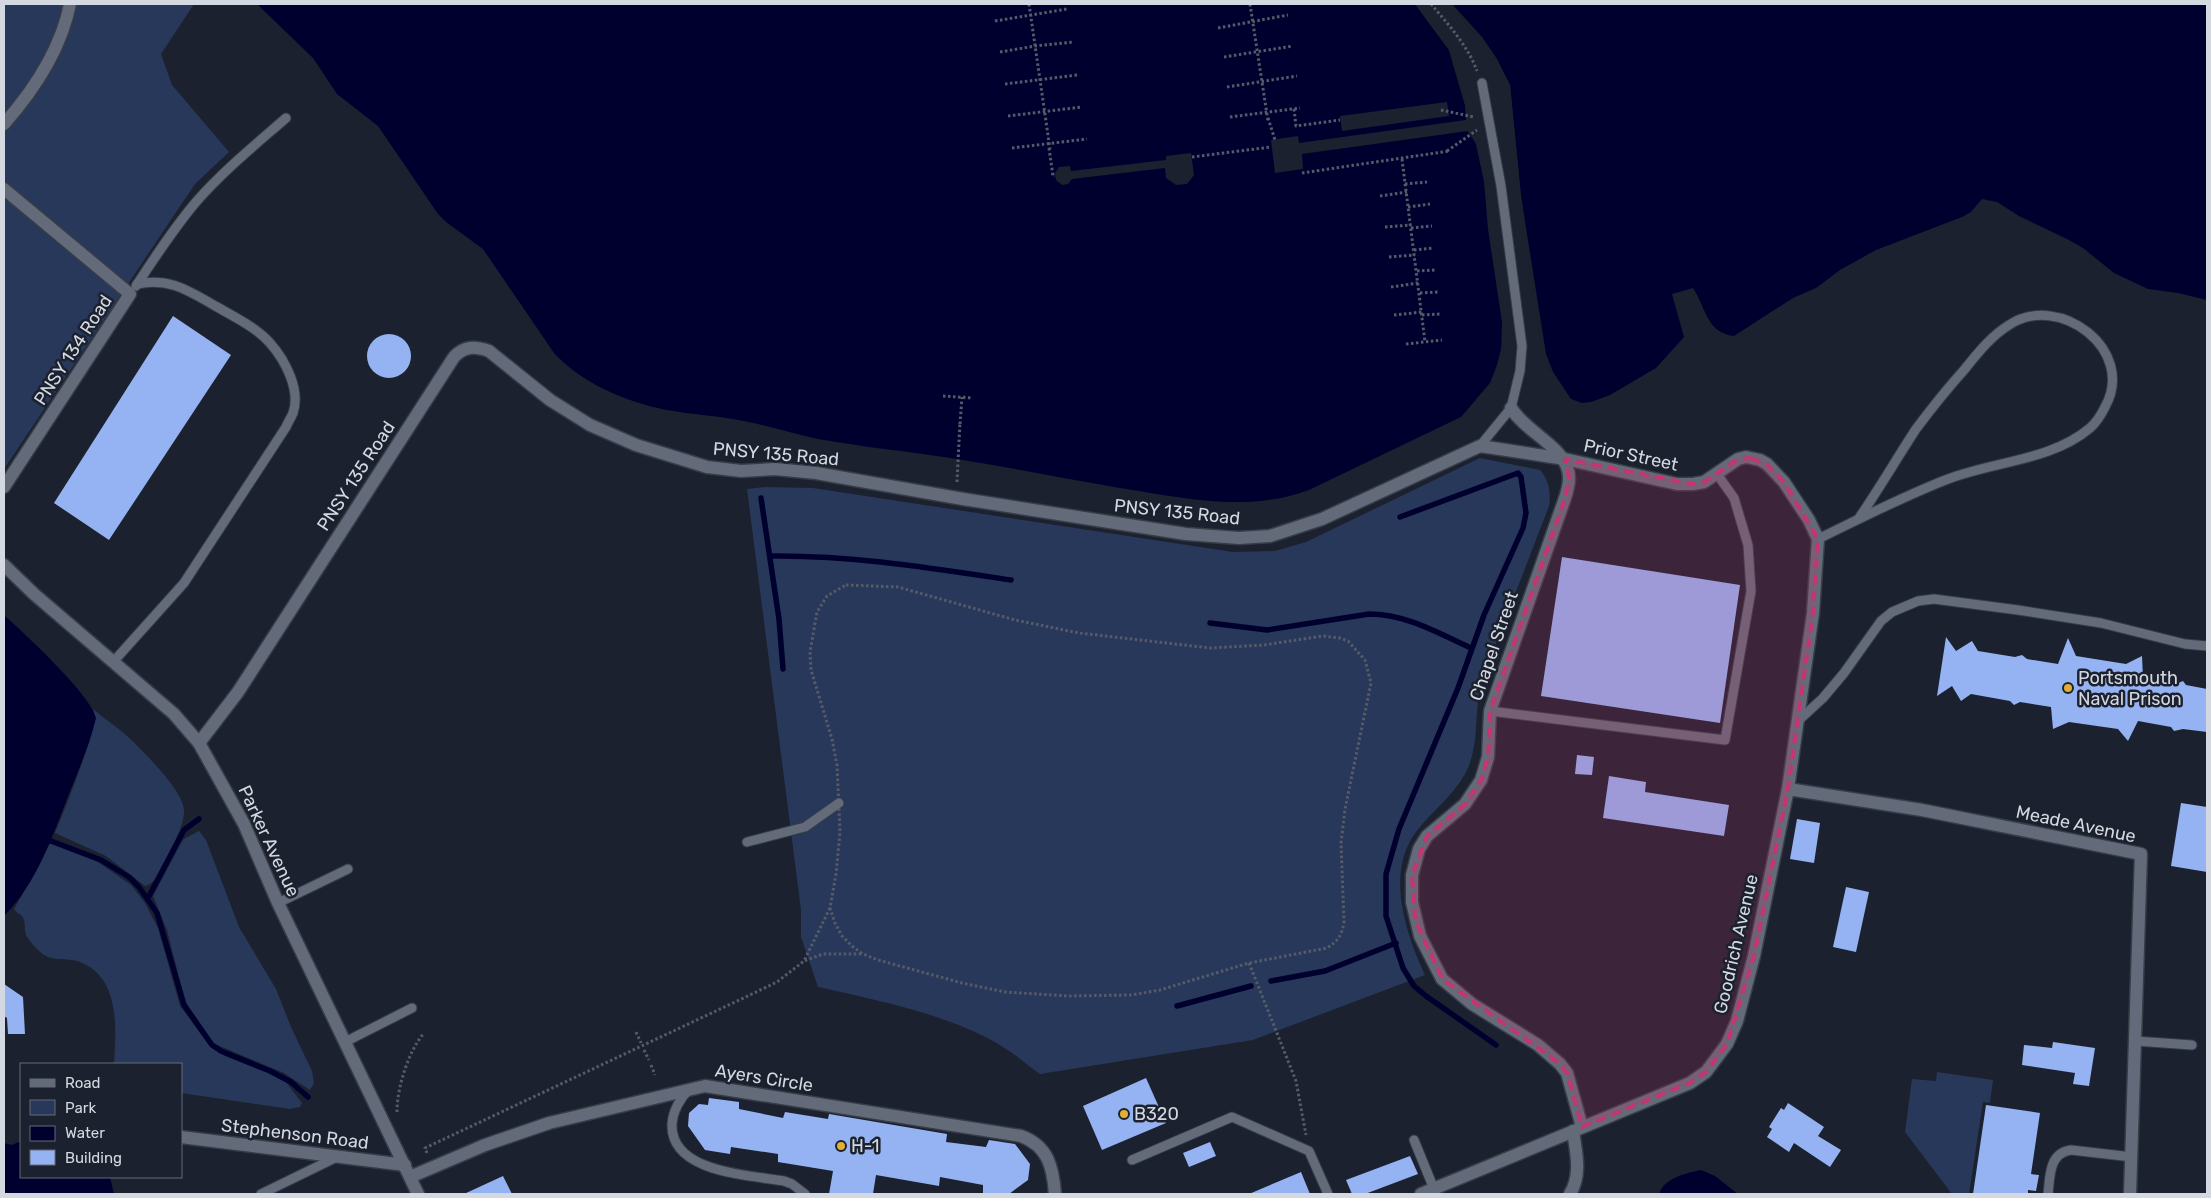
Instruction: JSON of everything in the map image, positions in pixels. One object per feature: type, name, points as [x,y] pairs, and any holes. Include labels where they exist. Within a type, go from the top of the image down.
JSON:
[{"type":"street","points":[[4,124],[36,83],[60,35],[70,4]]},
{"type":"street","name":"PNSY 134 Road","points":[[4,189],[134,289],[4,487]]},
{"type":"street","name":"PNSY 135 Road","points":[[199,743],[238,692],[460,350],[479,348],[488,351],[550,400],[590,425],[636,444],[699,464],[741,471],[775,469],[816,473],[1186,534],[1239,538],[1270,536],[1322,519],[1480,446]]},
{"type":"street","points":[[1511,408],[1518,419],[1564,459]]},
{"type":"street","name":"Prior Street","points":[[1480,446],[1564,459],[1677,484],[1704,482],[1730,464],[1746,457],[1760,460],[1767,464],[1784,482],[1809,520],[1818,539]]},
{"type":"street","name":"Chapel Street","points":[[1564,459],[1569,478],[1566,498],[1490,711],[1488,757],[1481,780],[1465,804],[1426,836],[1419,849],[1411,887],[1415,920],[1420,936],[1434,967],[1450,987],[1472,1004],[1538,1045],[1560,1064],[1567,1073],[1578,1129],[1578,1167],[1570,1194]]},
{"type":"street","name":"Goodrich Avenue","points":[[1421,1194],[1690,1083],[1706,1072],[1727,1044],[1737,1021],[1754,956],[1788,789],[1813,613],[1818,539]]},
{"type":"street","name":"Parker Avenue","points":[[4,565],[34,594],[174,714],[199,743],[244,824],[278,903],[418,1194]]},
{"type":"street","name":"Meade Avenue","points":[[1788,789],[1922,810],[2141,854],[2130,1194]]},
{"type":"street","name":"Ayers Circle","points":[[410,1177],[549,1122],[697,1087],[712,1087],[1021,1136],[1036,1143],[1047,1155],[1055,1194]]},
{"type":"street","name":"Stephenson Road","points":[[182,1137],[405,1165]]},
{"type":"lane","points":[[1480,446],[1511,408],[1520,371],[1520,331],[1501,186],[1482,83]]},
{"type":"lane","points":[[134,289],[196,202],[222,175],[286,118]]},
{"type":"lane","points":[[114,661],[184,583],[286,427],[293,413],[295,401],[294,384],[278,354],[269,342],[257,332],[180,287],[152,281],[134,289]]},
{"type":"lane","points":[[1818,539],[1859,518],[1948,479],[2051,450],[2090,428],[2100,416],[2112,390],[2114,375],[2110,359],[2095,338],[2079,325],[2065,319],[2044,315],[2019,320],[2008,325],[1984,346],[1918,427],[1859,518]]},
{"type":"lane","points":[[1490,711],[1725,740],[1750,591],[1748,546],[1734,498],[1717,474]]},
{"type":"lane","points":[[1798,720],[1823,698],[1844,673],[1870,633],[1881,621],[1892,612],[1918,601],[1934,599],[2101,623],[2185,644],[2207,646]]},
{"type":"lane","points":[[747,842],[805,827],[839,803]]},
{"type":"lane","points":[[278,903],[348,869]]},
{"type":"lane","points":[[345,1042],[412,1008]]},
{"type":"lane","points":[[2135,1041],[2192,1045]]},
{"type":"lane","points":[[690,1089],[675,1110],[672,1129],[676,1143],[688,1157],[708,1167],[784,1181],[792,1184],[805,1194]]},
{"type":"lane","points":[[1132,1160],[1232,1117],[1309,1151],[1328,1194]]},
{"type":"lane","points":[[1414,1140],[1434,1188]]},
{"type":"lane","points":[[2048,1194],[2052,1167],[2058,1155],[2063,1151],[2071,1150],[2132,1157]]},
{"type":"lane","points":[[261,1194],[337,1157]]},
{"type":"path","points":[[1029,4],[1053,176],[1055,176]]},
{"type":"path","points":[[1250,4],[1268,121]]},
{"type":"path","points":[[1431,4],[1450,26],[1474,62],[1482,83]]},
{"type":"path","points":[[995,21],[1067,9]]},
{"type":"path","points":[[1218,28],[1288,15]]},
{"type":"path","points":[[1000,52],[1073,42]]},
{"type":"path","points":[[1224,57],[1293,46]]},
{"type":"path","points":[[1005,84],[1040,78],[1077,75]]},
{"type":"path","points":[[1227,87],[1297,76]]},
{"type":"path","points":[[1008,116],[1082,107]]},
{"type":"path","points":[[1230,117],[1300,108]]},
{"type":"path","points":[[1294,109],[1296,126],[1340,120]]},
{"type":"path","points":[[1441,110],[1466,114]]},
{"type":"path","points":[[1267,113],[1275,140]]},
{"type":"path","points":[[1444,152],[1471,136]]},
{"type":"path","points":[[1012,148],[1087,139]]},
{"type":"path","points":[[1192,157],[1271,147]]},
{"type":"path","points":[[1302,173],[1449,151]]},
{"type":"path","points":[[1402,158],[1426,342]]},
{"type":"path","points":[[1406,184],[1427,182]]},
{"type":"path","points":[[1380,196],[1407,192]]},
{"type":"path","points":[[1408,207],[1430,204]]},
{"type":"path","points":[[1385,227],[1432,226]]},
{"type":"path","points":[[1414,250],[1434,248]]},
{"type":"path","points":[[1388,257],[1415,255]]},
{"type":"path","points":[[1416,271],[1435,270]]},
{"type":"path","points":[[1391,287],[1418,283]]},
{"type":"path","points":[[1419,293],[1439,292]]},
{"type":"path","points":[[1394,315],[1441,314]]},
{"type":"path","points":[[1406,344],[1442,340]]},
{"type":"path","points":[[943,396],[973,398]]},
{"type":"path","points":[[959,437],[962,397]]},
{"type":"path","points":[[956,497],[960,422]]},
{"type":"path","points":[[430,1159],[425,1148],[752,994],[776,982],[804,961],[823,954],[862,954],[915,971],[1005,992],[1068,996],[1131,995],[1160,990],[1249,963],[1327,948],[1336,942],[1343,929],[1341,843],[1345,809],[1371,683],[1368,668],[1361,654],[1348,641],[1323,636],[1264,645],[1202,647],[1079,633],[1015,620],[898,587],[846,585],[827,596],[817,612],[810,652],[811,670],[832,739],[837,765],[839,803],[838,857],[830,908],[804,961]]},
{"type":"path","points":[[830,908],[842,936],[862,954]]},
{"type":"path","points":[[1249,963],[1296,1081],[1309,1151]]},
{"type":"path","points":[[636,1032],[641,1043]]},
{"type":"path","points":[[400,1120],[397,1111],[399,1087],[416,1044],[424,1033]]},
{"type":"path","points":[[644,1050],[649,1060]]},
{"type":"path","points":[[651,1065],[655,1075]]},
{"type":"highlighted area","points":[[1751,458],[1767,464],[1784,482],[1818,539],[1813,613],[1788,789],[1754,956],[1727,1044],[1706,1072],[1690,1083],[1582,1127],[1567,1073],[1560,1064],[1442,979],[1415,920],[1412,875],[1427,836],[1465,804],[1481,780],[1488,757],[1490,711],[1565,498],[1569,478],[1565,459],[1693,484],[1704,482],[1738,459]]},
{"type":"green space","points":[[4,4],[194,4],[161,54],[172,85],[229,152],[195,184],[4,469]]},
{"type":"green space","points":[[1480,458],[1540,470],[1547,482],[1550,501],[1482,680],[1479,692],[1475,740],[1470,763],[1454,790],[1416,832],[1407,848],[1402,866],[1400,884],[1406,923],[1425,975],[1253,1040],[1040,1074],[1006,1049],[964,1027],[915,1010],[818,987],[801,937],[801,910],[747,489],[764,487],[813,488],[1233,552],[1275,551],[1306,542]]},
{"type":"green space","points":[[93,709],[126,735],[151,760],[169,781],[182,802],[184,815],[179,832],[160,873],[154,881],[145,886],[106,856],[55,833],[86,750],[94,718]]},
{"type":"green space","points":[[199,831],[206,840],[239,927],[276,989],[291,1027],[312,1071],[314,1083],[310,1090],[284,1073],[215,1044],[185,1001],[167,930],[153,896],[181,843],[184,839]]},
{"type":"green space","points":[[50,843],[98,862],[131,885],[145,903],[158,928],[180,1006],[209,1045],[225,1056],[285,1081],[302,1103],[300,1107],[290,1109],[182,1093],[182,1063],[114,1063],[115,1020],[113,1005],[109,991],[102,978],[91,968],[77,961],[52,958],[42,953],[27,937],[23,918],[14,909]]},
{"type":"green space","points":[[1937,1072],[1993,1080],[1990,1103],[1983,1102],[1969,1194],[1952,1194],[1905,1132],[1912,1079],[1936,1081]]},
{"type":"water","points":[[257,4],[1415,4],[1449,50],[1465,105],[1468,132],[1476,143],[1484,181],[1502,322],[1501,355],[1490,383],[1461,417],[1309,490],[1286,497],[1262,501],[1215,501],[1168,496],[950,458],[818,439],[738,420],[649,406],[598,386],[574,371],[554,353],[483,249],[438,214],[378,126],[337,94],[313,58]]},
{"type":"water","points":[[1452,4],[2207,4],[2207,300],[2178,293],[2148,289],[2114,273],[2083,248],[2067,239],[2019,216],[1997,202],[1982,199],[1971,212],[1962,217],[1876,250],[1840,270],[1816,288],[1793,298],[1734,336],[1725,334],[1712,325],[1693,288],[1672,294],[1684,337],[1656,368],[1610,395],[1591,402],[1582,403],[1571,399],[1553,372],[1546,354],[1521,196],[1510,85],[1491,50]]},
{"type":"water","points":[[4,615],[70,680],[92,708],[96,718],[84,756],[42,859],[26,889],[4,916]]},
{"type":"water","points":[[20,1141],[20,1178],[110,1178],[114,1194],[4,1194],[4,1143],[12,1145]]},
{"type":"water","points":[[1701,1170],[1715,1176],[1738,1194],[1659,1194],[1662,1188],[1671,1180]]},
{"type":"pier","points":[[1415,4],[1419,4],[1451,49],[1467,105],[1470,131],[1479,143],[1486,181],[1504,322],[1504,346],[1499,369],[1496,369],[1502,345],[1502,322],[1488,229],[1484,181],[1476,144],[1468,131],[1302,154],[1303,169],[1275,173],[1271,140],[1298,136],[1299,143],[1466,120],[1465,105],[1449,50]]},
{"type":"pier","points":[[1450,4],[1482,37],[1497,59],[1510,85],[1521,196],[1537,309],[1548,365],[1553,372],[1550,372],[1546,365],[1535,310],[1519,196],[1507,86],[1489,51]]},
{"type":"pier","points":[[1447,102],[1449,116],[1342,131],[1340,116]]},
{"type":"pier","points":[[1191,153],[1194,175],[1187,184],[1176,185],[1166,178],[1165,168],[1072,179],[1068,184],[1062,185],[1056,180],[1055,173],[1059,167],[1070,166],[1071,171],[1166,160],[1166,156]]},
{"type":"building","points":[[173,316],[231,355],[109,540],[54,503]]},
{"type":"building","points":[[389,334],[401,338],[407,344],[411,356],[407,368],[401,374],[389,378],[377,374],[371,368],[367,356],[371,344],[377,338]]},
{"type":"building","points":[[1562,557],[1740,585],[1720,723],[1541,696]]},
{"type":"building","name":"Portsmouth Naval Prison","points":[[1946,637],[1956,651],[1972,641],[1978,651],[2015,657],[2022,655],[2027,659],[2058,664],[2068,638],[2076,656],[2126,664],[2142,656],[2143,678],[2176,684],[2183,681],[2186,685],[2207,689],[2207,732],[2183,729],[2174,731],[2171,727],[2138,721],[2128,741],[2118,729],[2069,722],[2053,729],[2051,707],[2020,702],[2014,705],[2010,701],[1971,694],[1961,701],[1952,686],[1937,696]]},
{"type":"building","points":[[1577,755],[1594,757],[1592,775],[1575,774]]},
{"type":"building","points":[[1609,776],[1646,782],[1645,792],[1729,805],[1724,836],[1603,818]]},
{"type":"building","points":[[2181,803],[2207,807],[2207,872],[2171,866]]},
{"type":"building","points":[[1797,819],[1820,823],[1814,863],[1790,859]]},
{"type":"building","points":[[1846,887],[1869,892],[1856,952],[1833,947]]},
{"type":"building","points":[[4,984],[23,997],[25,1034],[8,1034],[7,1018],[4,1016]]},
{"type":"building","points":[[2053,1042],[2095,1048],[2089,1086],[2073,1084],[2075,1073],[2022,1065],[2024,1045],[2052,1048]]},
{"type":"building","name":"B320","points":[[1146,1078],[1166,1123],[1102,1150],[1083,1106]]},
{"type":"building","name":"H-1","points":[[709,1098],[739,1102],[739,1109],[783,1118],[785,1112],[828,1119],[829,1114],[947,1134],[946,1142],[986,1147],[989,1140],[1015,1144],[1030,1164],[1028,1180],[1009,1194],[983,1194],[983,1185],[940,1177],[939,1186],[876,1175],[873,1194],[829,1194],[833,1171],[778,1162],[778,1154],[731,1147],[730,1154],[705,1150],[688,1126],[689,1113],[699,1104],[708,1105]]},
{"type":"building","points":[[1788,1103],[1824,1127],[1818,1136],[1841,1150],[1830,1167],[1794,1143],[1789,1152],[1767,1137],[1772,1129],[1769,1127],[1781,1108],[1784,1110]]},
{"type":"building","points":[[1986,1105],[2040,1113],[2031,1174],[2039,1175],[2036,1191],[2028,1190],[2028,1194],[1973,1194]]},
{"type":"building","points":[[1210,1142],[1216,1156],[1189,1167],[1183,1153]]},
{"type":"building","points":[[1410,1156],[1418,1174],[1365,1194],[1352,1194],[1346,1180]]},
{"type":"building","points":[[1301,1172],[1310,1194],[1249,1194]]},
{"type":"building","points":[[503,1176],[512,1194],[464,1194]]},
{"type":"waterway","points":[[1400,517],[1518,473],[1521,477],[1526,513],[1523,528],[1484,615],[1458,688],[1399,829],[1386,874],[1386,916],[1403,968],[1414,986],[1496,1045]]},
{"type":"waterway","points":[[761,498],[779,619],[783,669]]},
{"type":"waterway","points":[[770,556],[861,560],[1011,580]]},
{"type":"waterway","points":[[1210,623],[1267,630],[1369,614],[1383,615],[1421,625],[1471,648]]},
{"type":"waterway","points":[[148,898],[184,830],[199,819]]},
{"type":"waterway","points":[[45,841],[51,841],[101,860],[129,877],[139,887],[157,913],[184,1005],[212,1045],[221,1051],[270,1071],[291,1082],[308,1097]]},
{"type":"waterway","points":[[1271,981],[1325,971],[1396,943]]},
{"type":"waterway","points":[[1177,1006],[1251,986]]},
{"type":"place","name":"Portsmouth Naval Prison","points":[[2068,688]]},
{"type":"place","name":"B320","points":[[1124,1114]]},
{"type":"place","name":"H-1","points":[[841,1146]]}]
